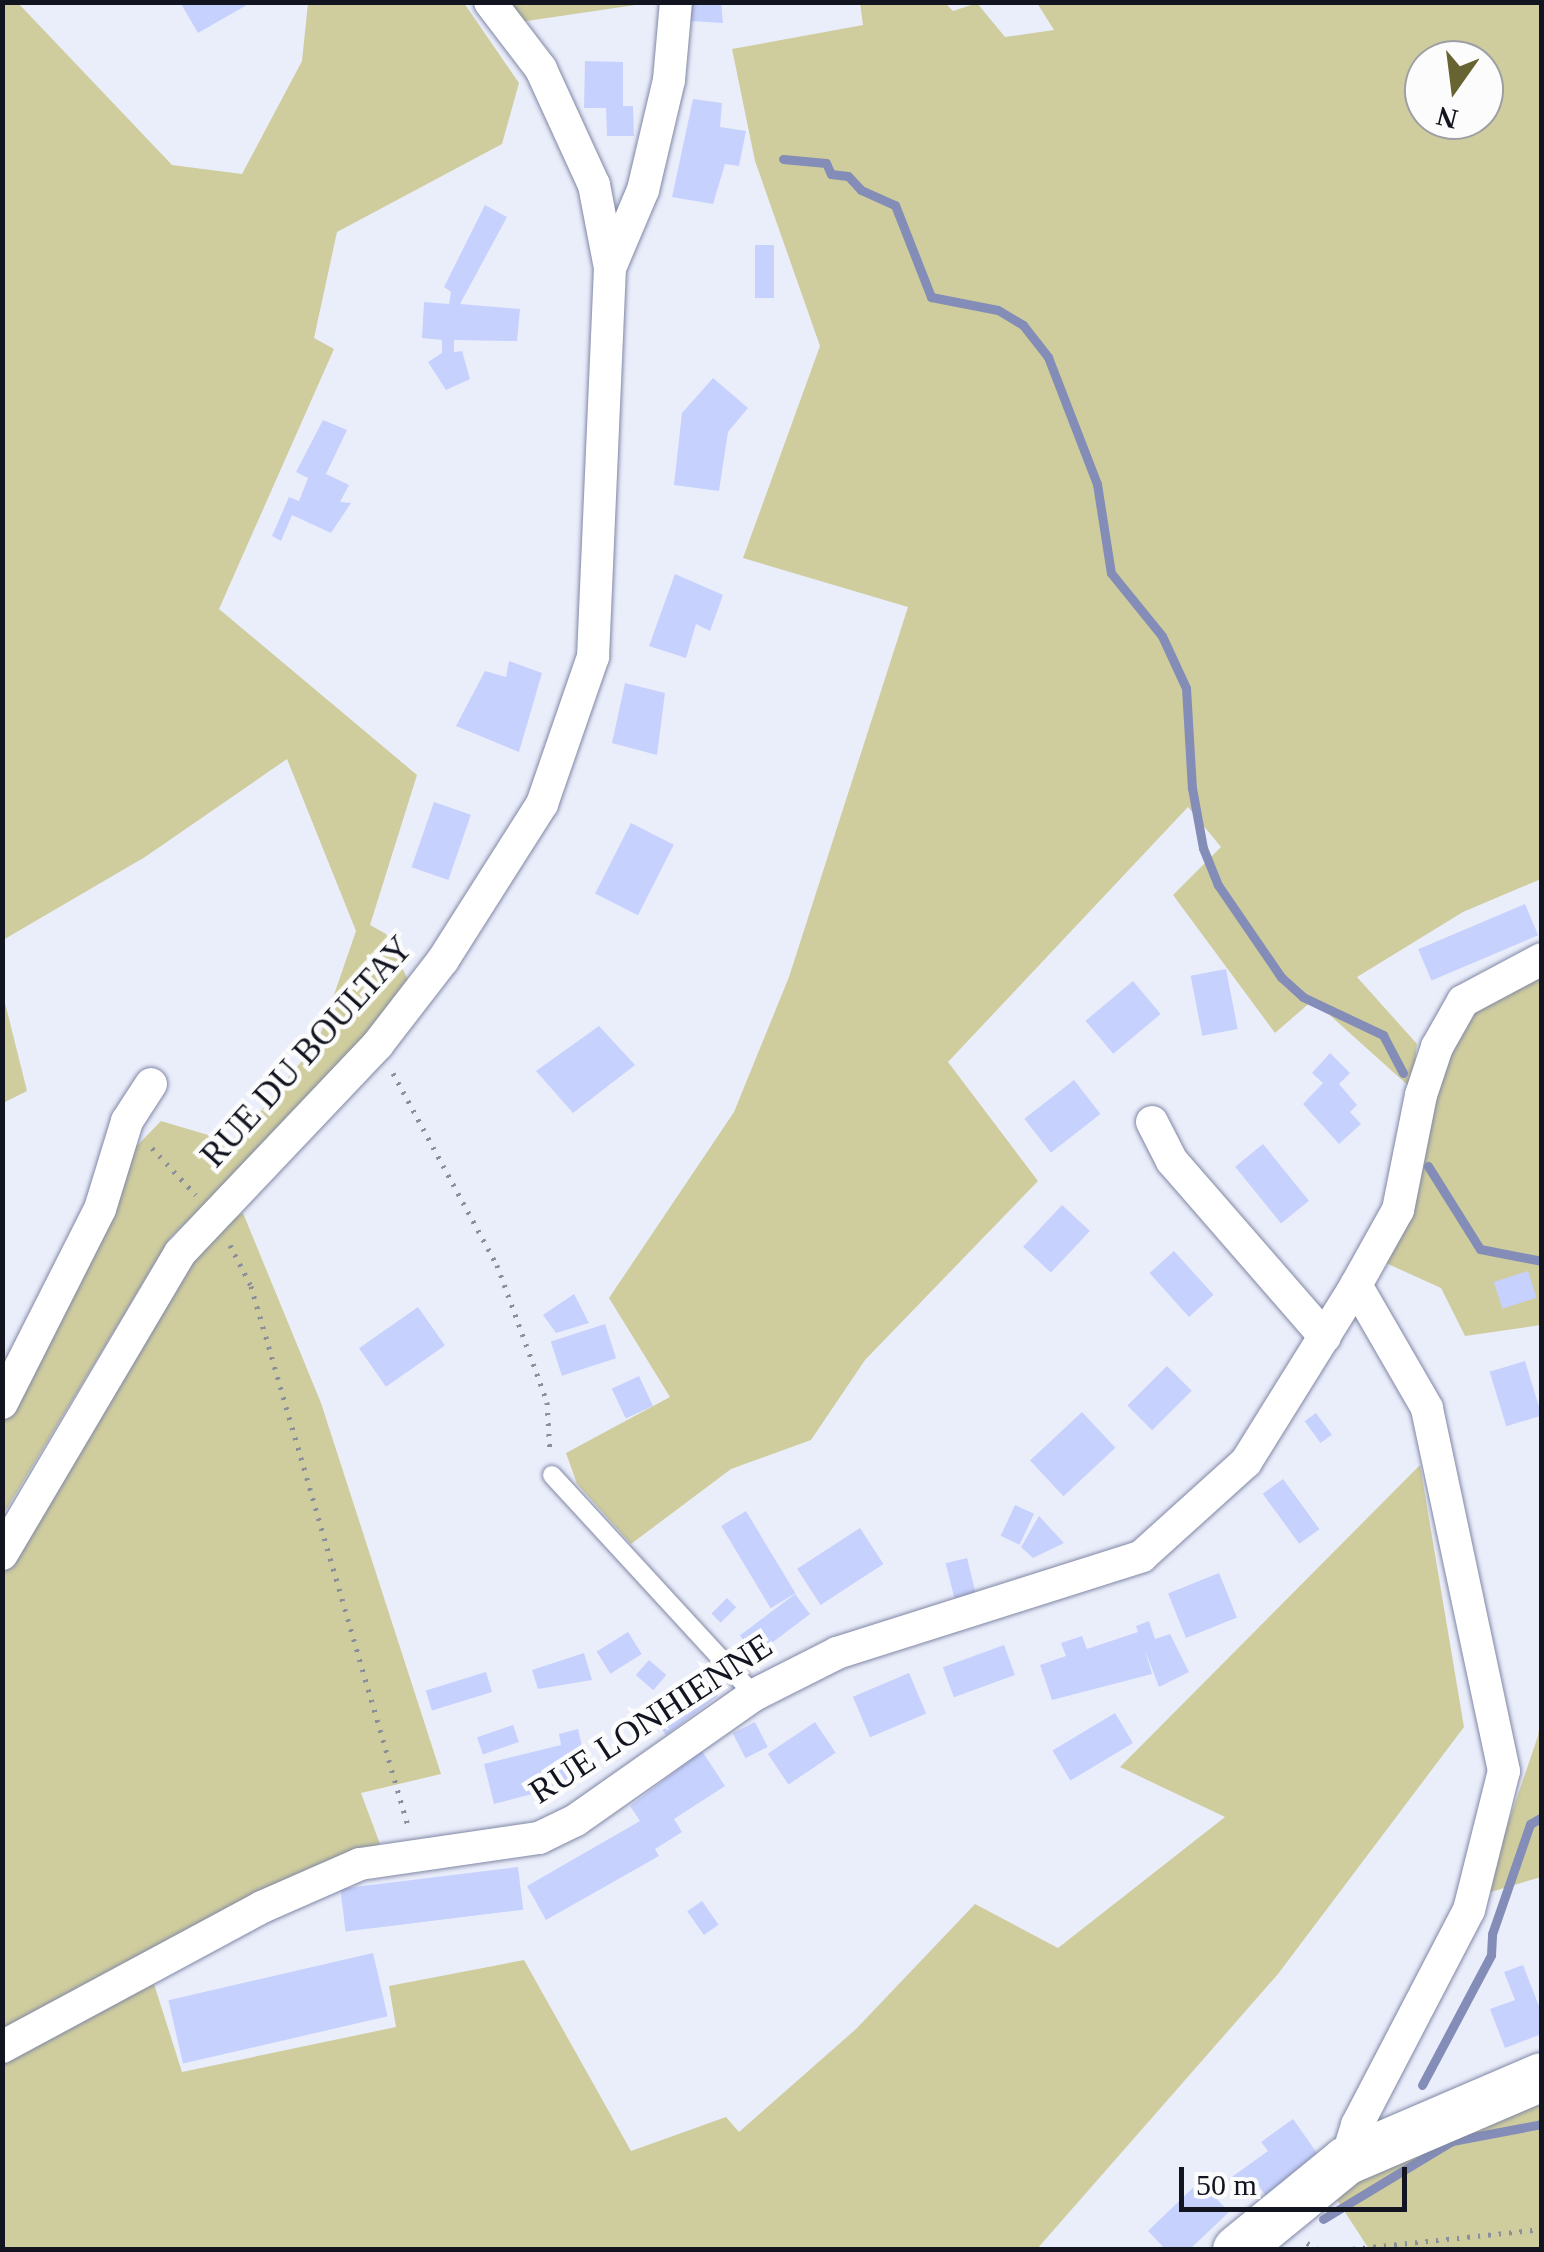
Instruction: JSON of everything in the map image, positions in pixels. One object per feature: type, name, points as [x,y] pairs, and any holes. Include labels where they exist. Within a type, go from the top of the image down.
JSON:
[{"type":"street","name":"RUE DU BOULTAY","points":[[2,1554],[180,1253],[378,1044],[444,960],[542,804],[593,657],[610,268],[594,185],[542,69],[490,2]]},
{"type":"street","points":[[610,268],[643,190],[668,80],[676,2]]},
{"type":"street","name":"RUE LONHIENNE","points":[[2,2047],[262,1907],[360,1864],[539,1838],[576,1820],[754,1694],[837,1652],[1142,1556],[1246,1462],[1356,1285],[1398,1210],[1437,1046],[1463,1001],[1542,959]]},
{"type":"street","points":[[2,1403],[100,1209],[127,1120],[151,1084]]},
{"type":"street","points":[[1152,1122],[1172,1160],[1325,1337]]},
{"type":"street","points":[[1346,2161],[1357,2125],[1469,1910],[1504,1771],[1427,1408],[1356,1285]]},
{"type":"street","points":[[1238,2250],[1346,2161],[1542,2077]]},
{"type":"lane","points":[[552,1475],[754,1694]]},
{"type":"path","points":[[378,1044],[497,1265],[548,1402],[552,1475]]},
{"type":"path","points":[[127,1120],[214,1216],[252,1286],[416,1853]]},
{"type":"path","points":[[1342,2250],[1542,2229]]},
{"type":"shaded area","points":[[3,3],[18,3],[172,165],[242,174],[302,61],[308,3],[464,3],[519,83],[502,144],[337,232],[314,338],[334,349],[219,609],[417,775],[370,925],[386,934],[409,982],[309,1104],[170,1238],[3,1515],[2,1426],[127,1156],[161,1121],[235,1143],[318,1041],[356,931],[287,759],[145,857],[3,940]]},
{"type":"shaded area","points":[[504,3],[649,3],[520,22]]},
{"type":"shaded area","points":[[860,3],[945,3],[953,11],[977,3],[1005,37],[1054,30],[1037,3],[1541,3],[1541,879],[1463,912],[1357,977],[1417,1044],[1412,1089],[1313,1000],[1275,1033],[1173,895],[1221,847],[1188,807],[948,1062],[1038,1181],[865,1360],[811,1440],[731,1469],[631,1544],[577,1484],[566,1453],[670,1397],[609,1298],[734,1112],[789,977],[908,607],[743,558],[820,346],[755,161],[732,49],[863,25]]},
{"type":"shaded area","points":[[1541,970],[1541,1325],[1465,1336],[1441,1288],[1377,1259],[1432,1098],[1470,1012]]},
{"type":"shaded area","points":[[2,991],[27,1091],[3,1103],[2,1103]]},
{"type":"shaded area","points":[[243,1213],[321,1403],[441,1774],[361,1793],[380,1844],[260,1891],[3,2030],[3,1576],[205,1237]]},
{"type":"shaded area","points":[[1420,1465],[1464,1727],[1278,1974],[1037,2249],[3,2250],[3,2059],[154,1984],[182,2072],[396,2027],[389,1986],[524,1960],[631,2151],[726,2117],[739,2132],[856,2029],[975,1904],[1058,1948],[1225,1817],[1120,1767]]},
{"type":"shaded area","points":[[1541,1713],[1541,1877],[1484,1894],[1538,1736]]},
{"type":"shaded area","points":[[1541,2077],[1541,2249],[1369,2249],[1322,2177]]},
{"type":"building","points":[[180,2],[252,2],[198,33]]},
{"type":"building","points":[[691,2],[721,2],[723,23],[690,21]]},
{"type":"building","points":[[585,61],[623,62],[623,106],[633,106],[634,136],[607,136],[606,108],[584,108]]},
{"type":"building","points":[[693,99],[722,103],[720,127],[746,131],[739,166],[725,164],[713,204],[672,197]]},
{"type":"building","points":[[485,205],[507,217],[460,304],[520,309],[517,341],[454,340],[454,352],[462,351],[470,379],[446,390],[428,362],[442,353],[442,340],[422,338],[424,302],[449,304],[451,292],[444,287]]},
{"type":"building","points":[[755,245],[774,245],[774,298],[755,298]]},
{"type":"building","points":[[713,378],[748,408],[728,432],[719,491],[674,485],[682,413]]},
{"type":"building","points":[[323,420],[347,430],[326,474],[349,485],[340,502],[351,503],[331,533],[292,515],[281,541],[272,536],[289,497],[299,501],[308,478],[296,472]]},
{"type":"building","points":[[675,574],[723,595],[710,631],[696,624],[686,658],[649,646]]},
{"type":"building","points":[[509,661],[542,673],[519,752],[456,726],[485,671],[506,677]]},
{"type":"building","points":[[625,683],[665,693],[657,755],[612,743]]},
{"type":"building","points":[[434,802],[471,815],[448,880],[412,867]]},
{"type":"building","points":[[631,823],[674,845],[638,915],[595,893]]},
{"type":"building","points":[[1525,904],[1538,935],[1432,981],[1418,949]]},
{"type":"building","points":[[1226,969],[1238,1029],[1202,1036],[1191,976]]},
{"type":"building","points":[[1133,981],[1161,1014],[1113,1054],[1086,1021]]},
{"type":"building","points":[[599,1026],[635,1065],[573,1113],[536,1071]]},
{"type":"building","points":[[1330,1053],[1350,1073],[1339,1084],[1357,1105],[1350,1112],[1361,1124],[1339,1144],[1303,1104],[1323,1083],[1312,1073]]},
{"type":"building","points":[[1074,1080],[1100,1114],[1051,1153],[1024,1119]]},
{"type":"building","points":[[1263,1144],[1309,1201],[1281,1223],[1235,1167]]},
{"type":"building","points":[[1062,1205],[1090,1231],[1051,1273],[1023,1247]]},
{"type":"building","points":[[1174,1251],[1213,1295],[1189,1317],[1149,1273]]},
{"type":"building","points":[[1528,1271],[1537,1298],[1502,1309],[1494,1282]]},
{"type":"building","points":[[574,1294],[589,1323],[556,1333],[543,1315]]},
{"type":"building","points":[[418,1307],[445,1346],[386,1387],[359,1348]]},
{"type":"building","points":[[605,1324],[616,1358],[562,1376],[551,1342]]},
{"type":"building","points":[[1525,1361],[1542,1416],[1506,1426],[1490,1372]]},
{"type":"building","points":[[1167,1366],[1192,1391],[1152,1430],[1127,1406]]},
{"type":"building","points":[[639,1376],[653,1406],[626,1419],[612,1389]]},
{"type":"building","points":[[1082,1412],[1115,1448],[1063,1496],[1030,1460]]},
{"type":"building","points":[[1316,1413],[1332,1435],[1321,1443],[1305,1421]]},
{"type":"building","points":[[1283,1479],[1319,1529],[1299,1544],[1263,1494]]},
{"type":"building","points":[[1015,1505],[1034,1514],[1020,1545],[1001,1536]]},
{"type":"building","points":[[746,1511],[795,1593],[771,1608],[721,1526]]},
{"type":"building","points":[[1039,1516],[1064,1543],[1033,1558],[1021,1547]]},
{"type":"building","points":[[860,1528],[883,1564],[821,1605],[797,1569]]},
{"type":"building","points":[[967,1558],[976,1595],[955,1600],[946,1563]]},
{"type":"building","points":[[1219,1573],[1237,1618],[1186,1638],[1168,1594]]},
{"type":"building","points":[[795,1594],[810,1614],[755,1655],[740,1636]]},
{"type":"building","points":[[727,1598],[736,1607],[721,1623],[711,1614]]},
{"type":"building","points":[[1149,1621],[1155,1639],[1170,1634],[1189,1672],[1159,1687],[1145,1650],[1152,1674],[1052,1700],[1040,1665],[1066,1656],[1061,1643],[1082,1636],[1087,1649],[1138,1632],[1136,1626]]},
{"type":"building","points":[[628,1632],[642,1654],[610,1674],[597,1652]]},
{"type":"building","points":[[1004,1645],[1015,1675],[954,1697],[943,1667]]},
{"type":"building","points":[[584,1653],[592,1680],[538,1689],[532,1670]]},
{"type":"building","points":[[649,1660],[666,1675],[653,1690],[636,1675]]},
{"type":"building","points":[[486,1672],[492,1692],[432,1711],[426,1690]]},
{"type":"building","points":[[909,1673],[926,1714],[870,1737],[853,1697]]},
{"type":"building","points":[[703,1676],[718,1696],[666,1735],[651,1715]]},
{"type":"building","points":[[1115,1713],[1133,1743],[1070,1781],[1052,1751]]},
{"type":"building","points":[[755,1722],[768,1747],[745,1758],[733,1733]]},
{"type":"building","points":[[815,1722],[836,1753],[788,1785],[768,1754]]},
{"type":"building","points":[[513,1725],[519,1742],[483,1754],[477,1737]]},
{"type":"building","points":[[578,1729],[584,1755],[564,1759],[571,1784],[494,1804],[484,1764],[561,1745],[559,1734]]},
{"type":"building","points":[[702,1751],[725,1786],[674,1819],[682,1832],[655,1849],[659,1856],[546,1920],[527,1886],[640,1821],[630,1806]]},
{"type":"building","points":[[518,1867],[523,1910],[346,1931],[340,1889]]},
{"type":"building","points":[[702,1901],[719,1925],[704,1935],[687,1911]]},
{"type":"building","points":[[373,1953],[388,2016],[183,2064],[168,2000]]},
{"type":"building","points":[[1523,1965],[1542,2014],[1542,2034],[1505,2048],[1490,2009],[1515,2000],[1504,1972]]},
{"type":"building","points":[[1293,2119],[1317,2153],[1266,2196],[1256,2182],[1243,2194],[1229,2179],[1268,2151],[1261,2142]]},
{"type":"building","points":[[1200,2181],[1229,2212],[1189,2250],[1166,2250],[1148,2231]]},
{"type":"waterway","points":[[783,159],[826,163],[831,174],[848,176],[861,190],[895,205],[931,297],[998,310],[1023,325],[1048,357],[1097,484],[1111,573],[1162,636],[1186,688],[1192,788],[1203,848],[1218,885],[1281,977],[1303,997],[1383,1035],[1403,1073]]},
{"type":"waterway","points":[[1428,1166],[1480,1249],[1542,1261]]},
{"type":"waterway","points":[[1422,2085],[1491,1955],[1492,1934],[1530,1824],[1542,1817]]},
{"type":"waterway","points":[[1323,2219],[1452,2141],[1542,2124]]}]
